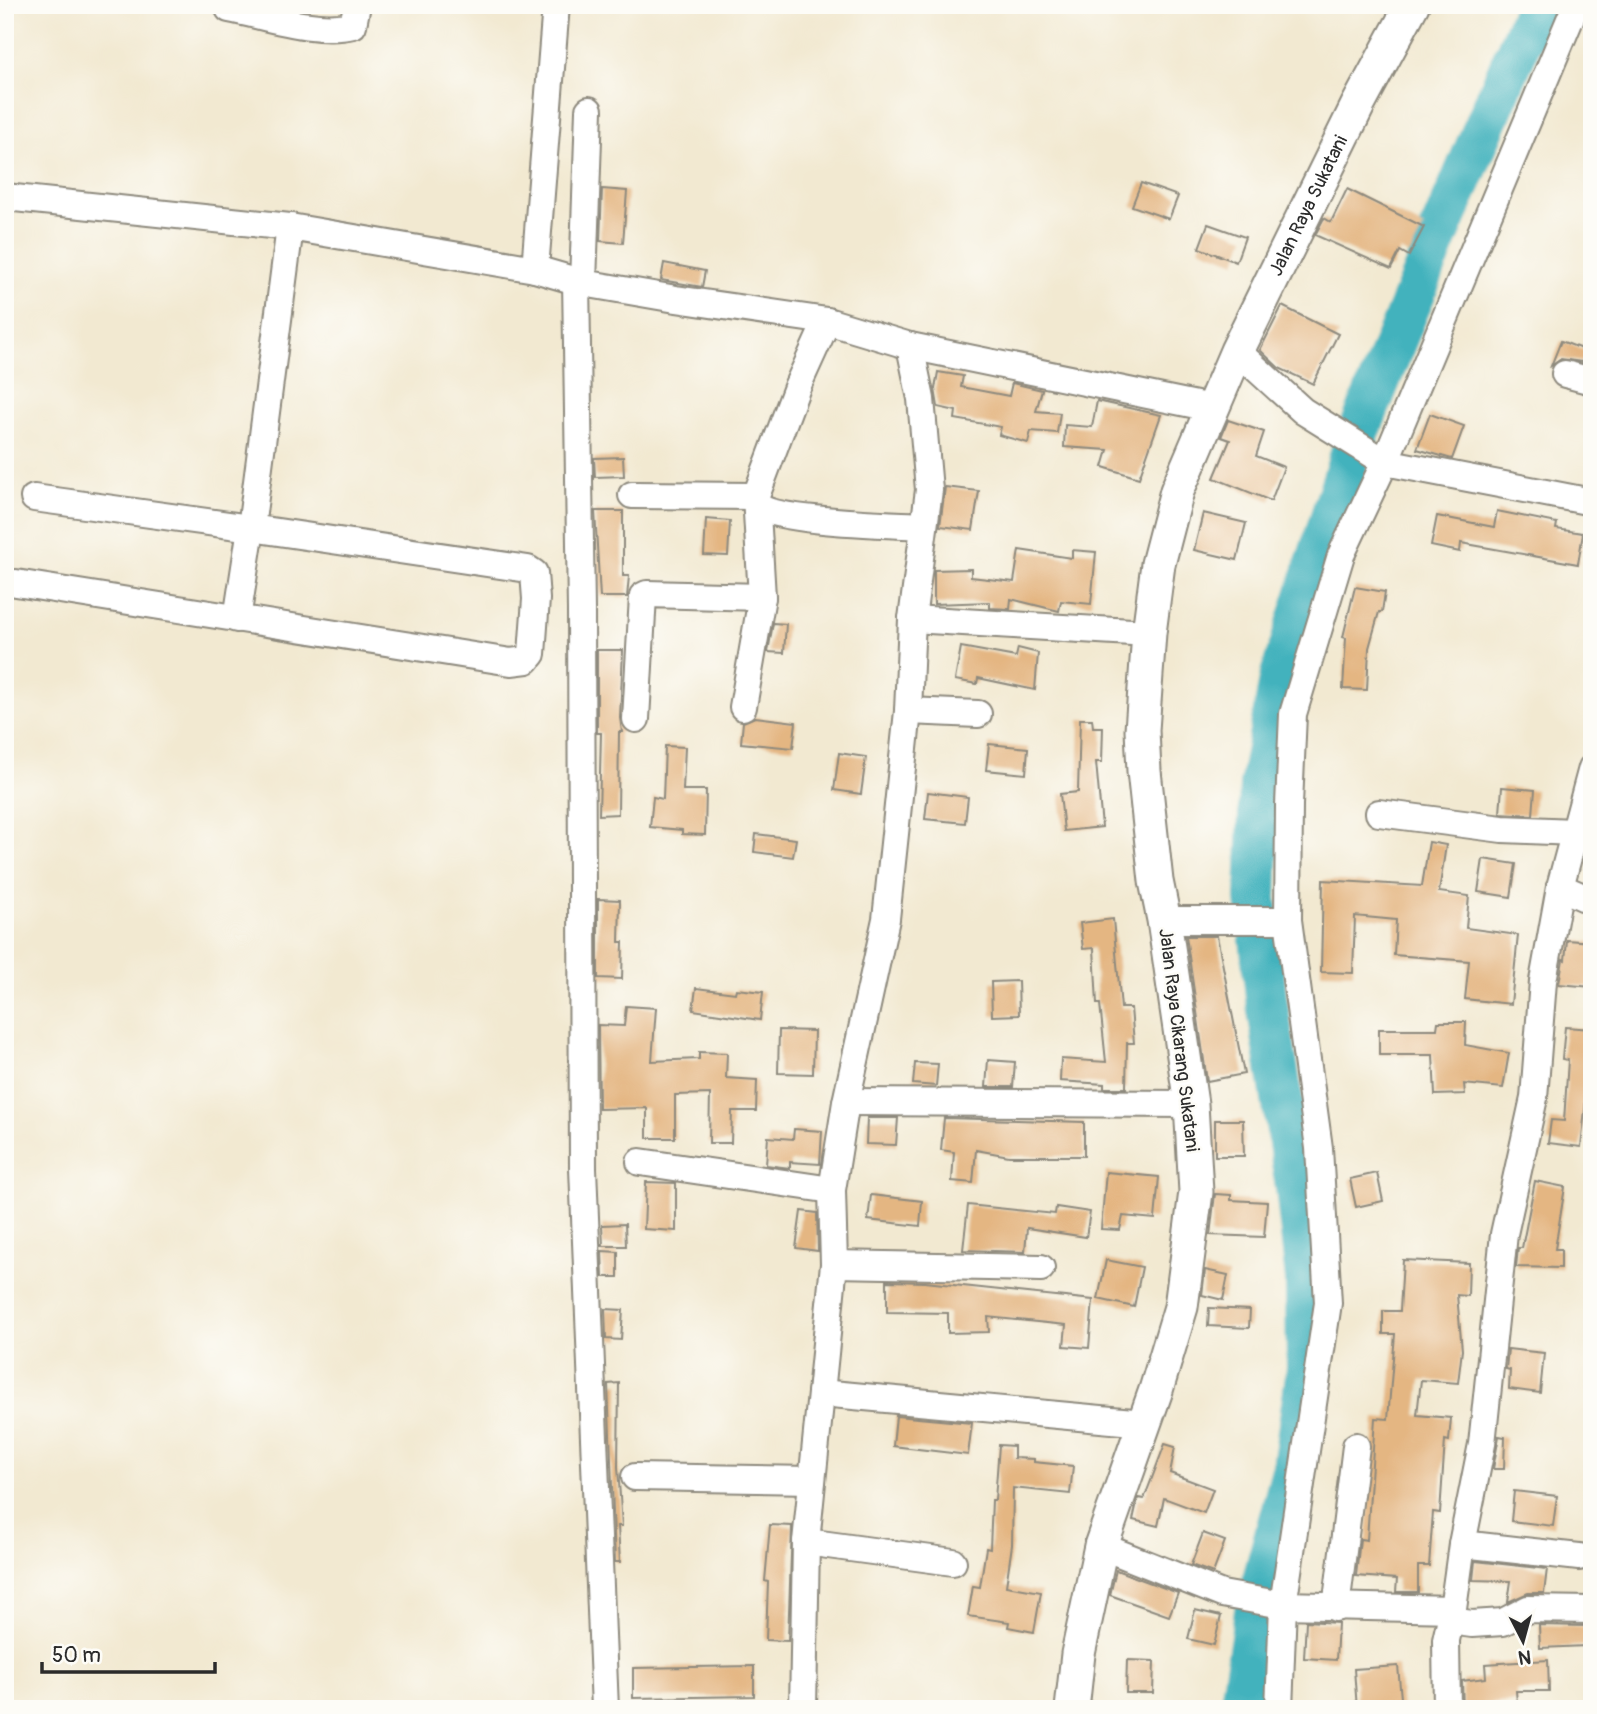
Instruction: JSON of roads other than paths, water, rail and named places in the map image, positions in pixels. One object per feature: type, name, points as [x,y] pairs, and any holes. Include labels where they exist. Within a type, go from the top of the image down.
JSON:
[{"type":"main road","name":"Jalan Raya Sukatani","points":[[1212,408],[1237,351],[1346,129],[1412,5]]},
{"type":"main road","name":"Jalan Raya Cikarang Sukatani","points":[[1072,1709],[1078,1654],[1101,1546],[1181,1307],[1196,1192],[1191,1104],[1156,881],[1143,771],[1142,730],[1149,634],[1158,564],[1177,491],[1212,408]]},
{"type":"street","points":[[229,9],[318,27],[342,27],[353,24],[357,5]]},
{"type":"street","points":[[535,269],[556,5]]},
{"type":"street","points":[[1279,1709],[1279,1604],[1328,1303],[1319,1148],[1282,919],[1293,714],[1341,555],[1376,457],[1576,5]]},
{"type":"street","points":[[589,110],[580,281],[583,1168],[605,1709]]},
{"type":"street","points":[[5,197],[290,227],[535,269],[580,281],[676,299],[827,321],[911,346],[1212,408]]},
{"type":"street","points":[[237,619],[290,227]]},
{"type":"street","points":[[743,707],[762,597],[757,500],[797,387],[827,321]]},
{"type":"street","points":[[803,1709],[806,1542],[834,1264],[832,1190],[846,1102],[886,919],[908,711],[912,620],[929,490],[921,399],[911,346]]},
{"type":"street","points":[[1237,351],[1303,411],[1376,457],[1592,502]]},
{"type":"street","points":[[1564,374],[1592,381]]},
{"type":"street","points":[[632,495],[757,500]]},
{"type":"street","points":[[16,583],[518,662],[527,660],[532,654],[536,599],[534,573],[527,569],[34,498]]},
{"type":"street","points":[[757,500],[763,510],[786,516],[924,526]]},
{"type":"street","points":[[636,719],[643,596],[762,597]]},
{"type":"street","points":[[912,620],[1149,634]]},
{"type":"street","points":[[908,711],[978,713]]},
{"type":"street","points":[[1447,1709],[1446,1640],[1482,1444],[1504,1234],[1535,1098],[1543,981],[1560,887],[1592,768]]},
{"type":"street","points":[[1380,813],[1502,829],[1574,832]]},
{"type":"street","points":[[1560,887],[1592,901]]},
{"type":"street","points":[[1164,920],[1282,919]]},
{"type":"street","points":[[846,1102],[1191,1104]]},
{"type":"street","points":[[640,1162],[832,1190]]},
{"type":"street","points":[[834,1264],[1041,1268]]},
{"type":"street","points":[[821,1393],[1144,1423]]},
{"type":"street","points":[[1336,1608],[1356,1446]]},
{"type":"street","points":[[635,1477],[812,1480]]},
{"type":"street","points":[[806,1542],[953,1562]]},
{"type":"street","points":[[1462,1544],[1579,1557]]},
{"type":"street","points":[[1101,1546],[1222,1594],[1279,1604],[1452,1615],[1472,1624],[1503,1622],[1528,1609],[1592,1610]]},
{"type":"waterway","points":[[1240,1709],[1256,1606],[1293,1468],[1307,1369],[1306,1279],[1296,1187],[1266,997],[1256,898],[1260,786],[1281,675],[1353,447],[1435,243],[1536,5]]}]
